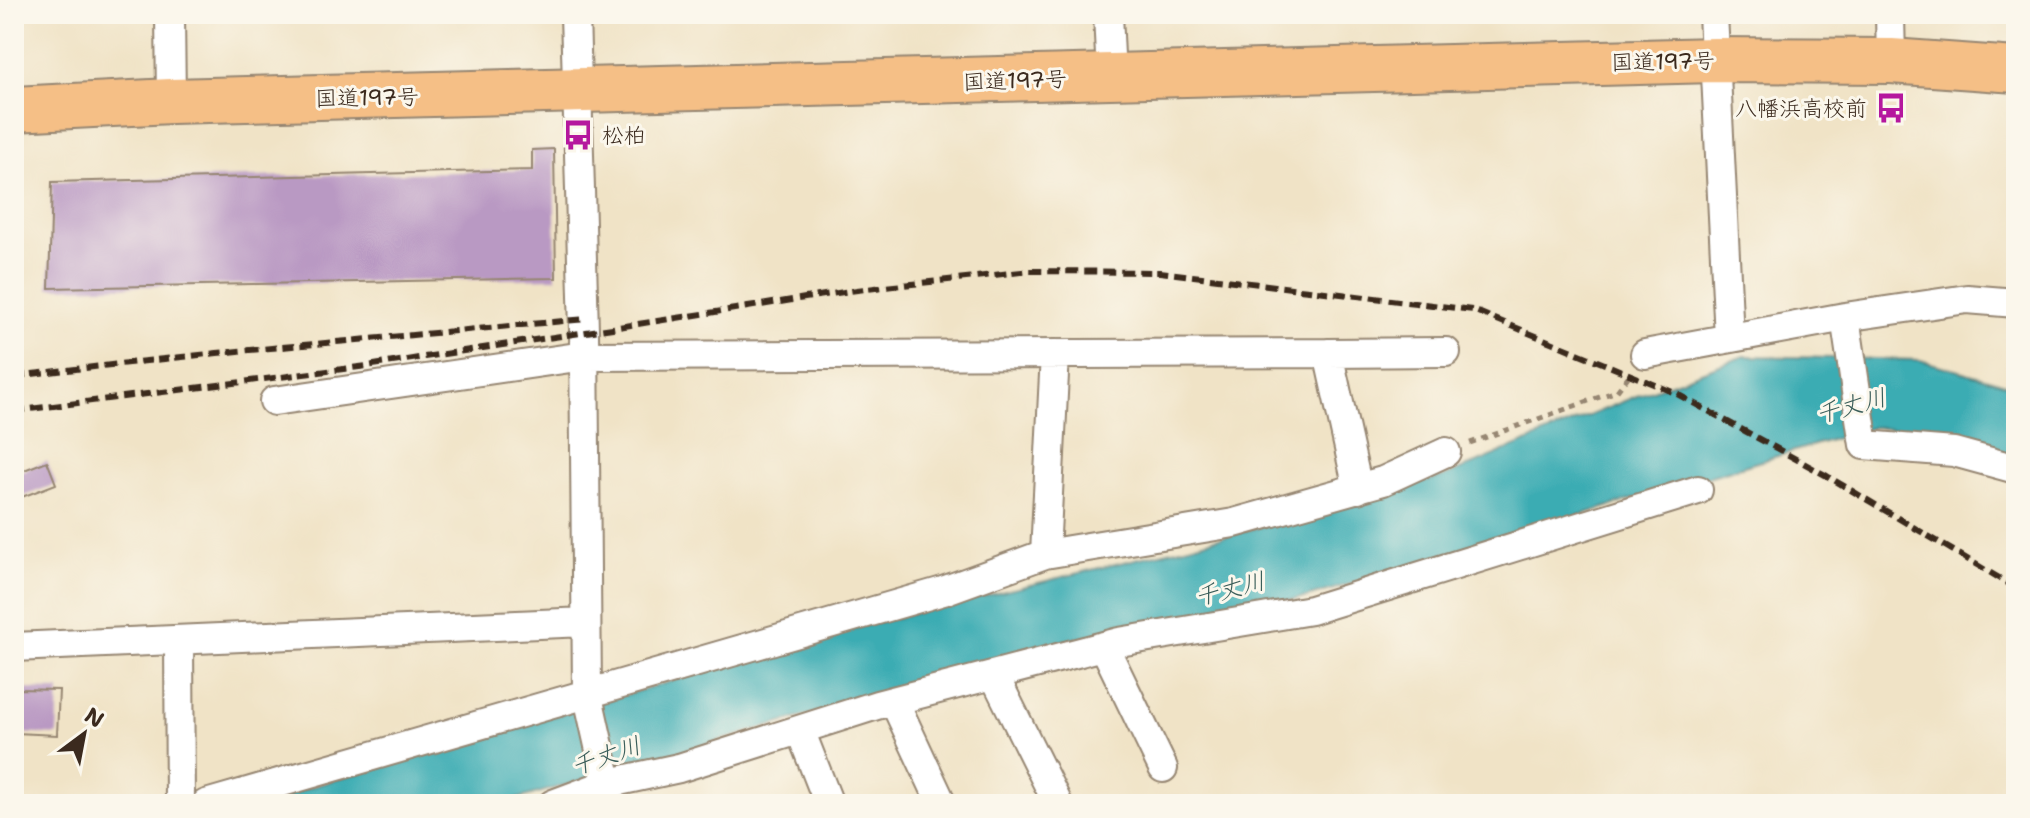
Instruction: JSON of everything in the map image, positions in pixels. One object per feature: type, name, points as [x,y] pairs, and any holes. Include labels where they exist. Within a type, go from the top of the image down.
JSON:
[{"type":"highway","name":"国道197号","points":[[14,109],[171,101],[578,93],[1715,60],[1891,61],[2016,70]]},
{"type":"street","points":[[170,14],[171,101]]},
{"type":"street","points":[[575,14],[584,356],[586,622],[590,700],[610,794]]},
{"type":"street","points":[[1108,14],[1111,77]]},
{"type":"street","points":[[1713,14],[1729,338]]},
{"type":"street","points":[[1890,14],[1891,61]]},
{"type":"street","points":[[1645,354],[1729,338],[1847,323],[1967,299],[2016,303]]},
{"type":"street","points":[[1847,323],[1864,445],[1954,452],[2016,469]]},
{"type":"street","points":[[274,401],[584,356],[1446,352]]},
{"type":"street","points":[[1328,353],[1358,489]]},
{"type":"street","points":[[1045,554],[1055,354]]},
{"type":"street","points":[[206,804],[590,700],[943,591],[1045,554],[1234,523],[1358,489],[1446,452]]},
{"type":"street","points":[[553,804],[610,794],[679,768],[894,701],[1104,646],[1311,610],[1698,490]]},
{"type":"street","points":[[14,647],[586,622]]},
{"type":"street","points":[[179,640],[180,804]]},
{"type":"street","points":[[1104,646],[1163,768]]},
{"type":"street","points":[[994,675],[1058,804]]},
{"type":"street","points":[[894,701],[942,804]]},
{"type":"street","points":[[800,730],[829,804]]},
{"type":"path","points":[[1446,452],[1617,391],[1645,354]]},
{"type":"water","name":"千丈川","points":[[1744,356],[1920,360],[2016,387],[2016,457],[1954,435],[1874,427],[1307,597],[1069,640],[500,804],[252,804],[850,629],[1189,546],[1443,477],[1634,397]]},
{"type":"building","points":[[554,149],[556,278],[49,288],[52,182],[532,170],[532,150]]},
{"type":"building","points":[[47,461],[56,484],[14,500],[14,474]]},
{"type":"building","points":[[18,689],[59,690],[57,735],[16,733]]},
{"type":"railway","points":[[14,411],[367,366],[857,290],[1030,271],[1160,272],[1473,310],[1675,393],[1827,476],[2016,588]]},
{"type":"railway","points":[[14,376],[217,353],[586,319]]},
{"type":"place","name":"八幡浜高校前","points":[[1891,108]]},
{"type":"place","name":"松柏","points":[[578,135]]}]
